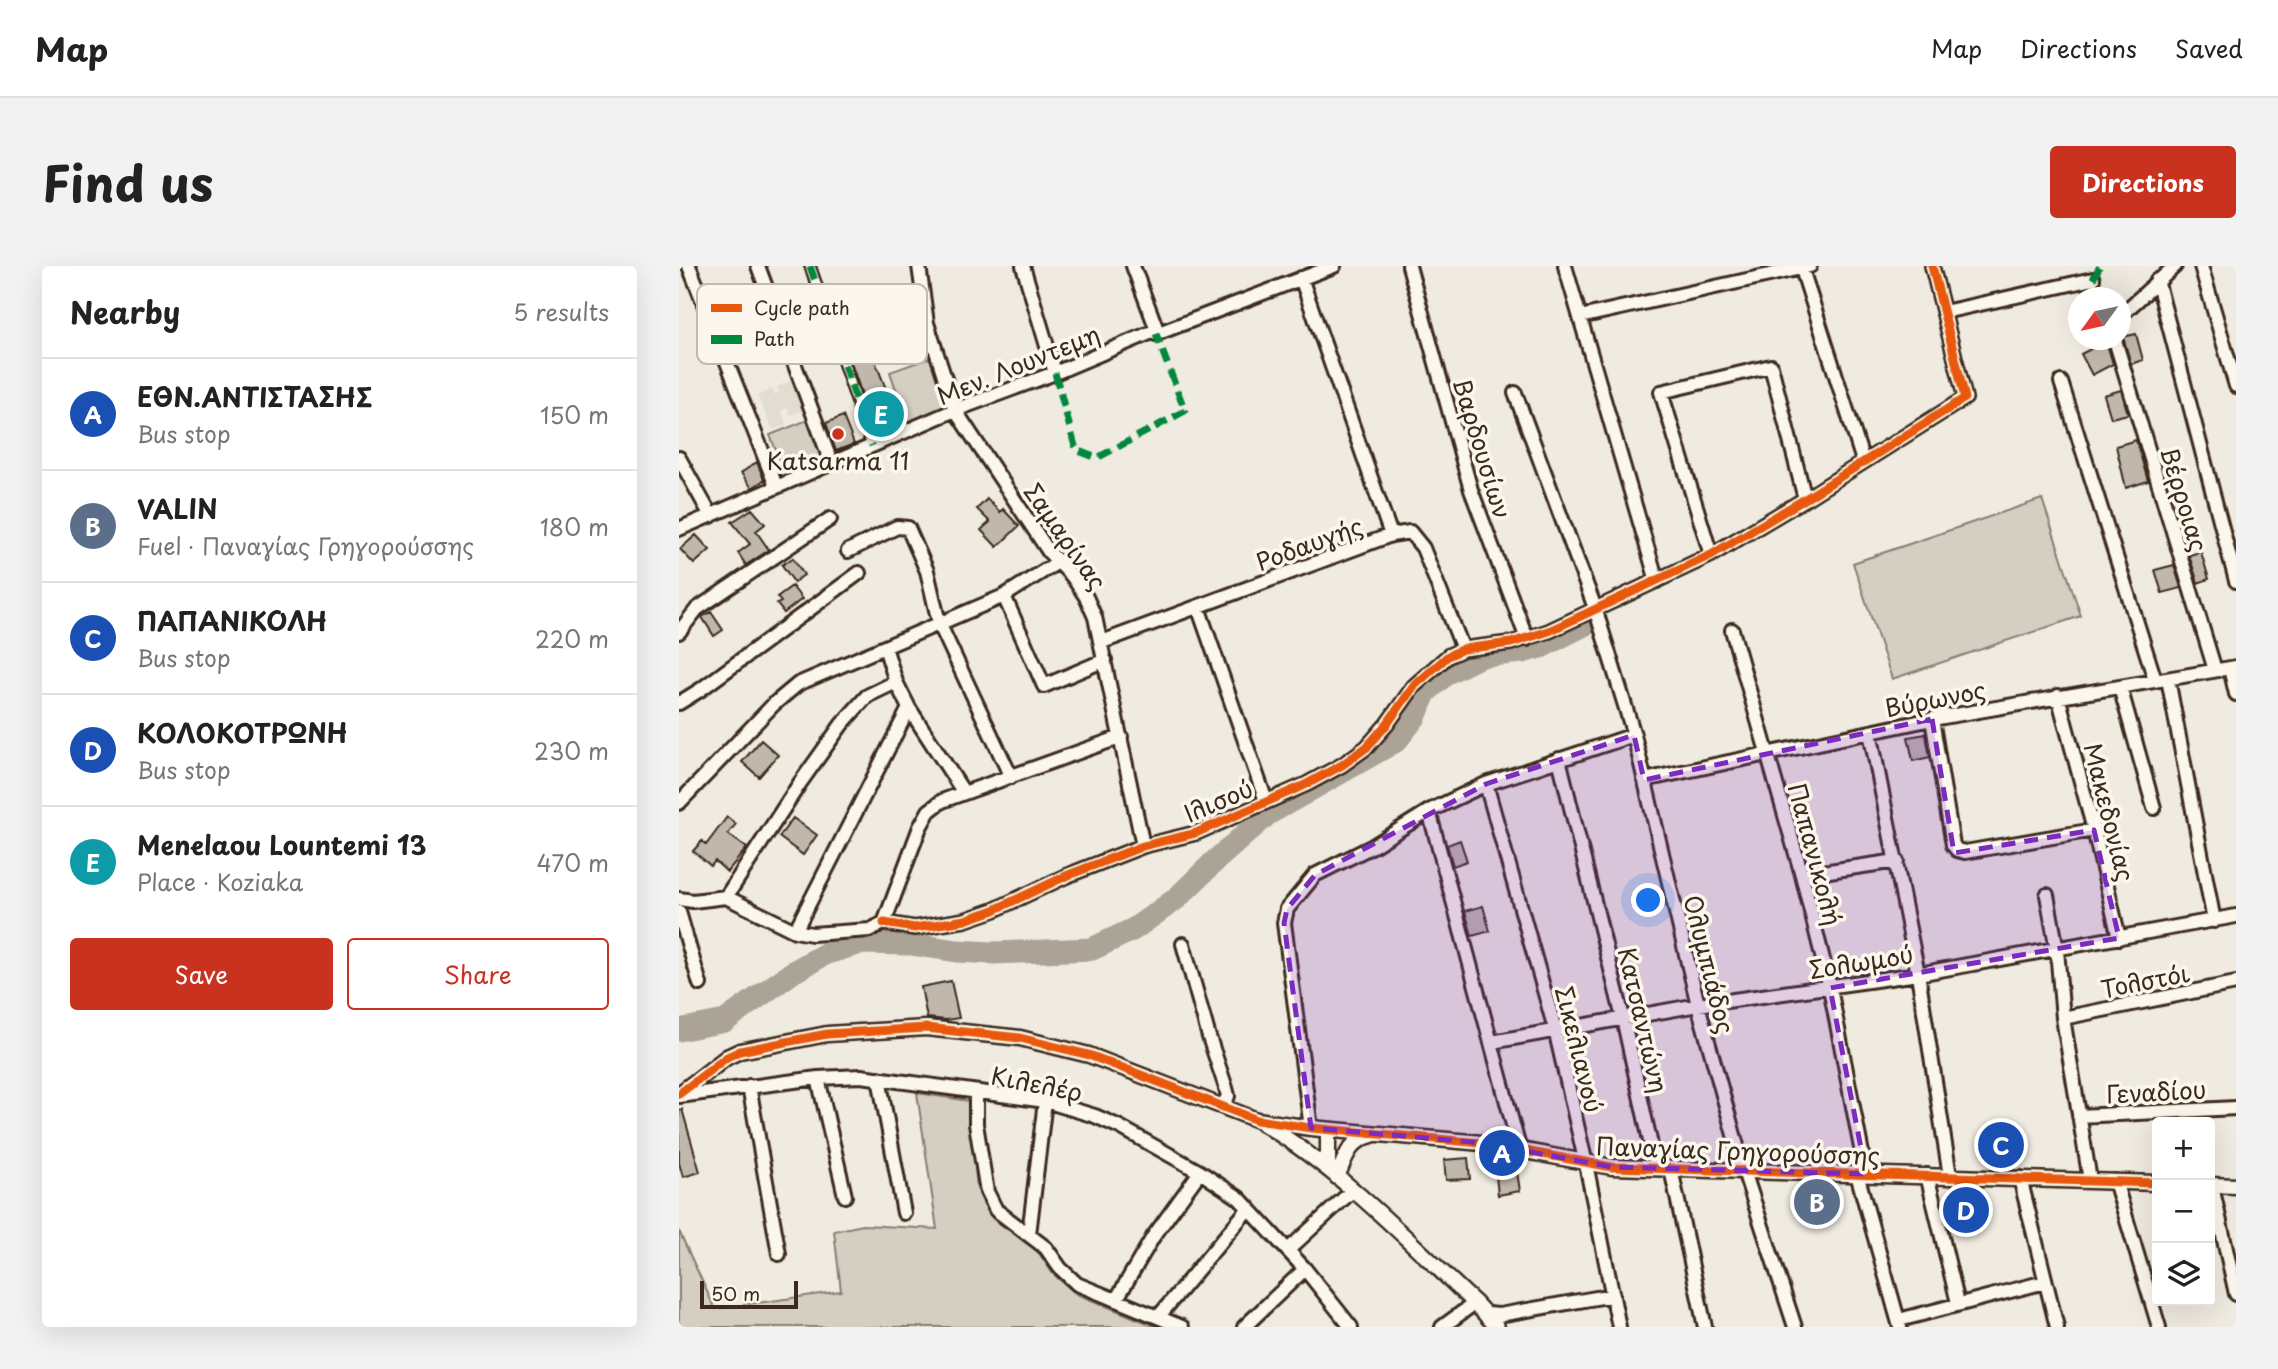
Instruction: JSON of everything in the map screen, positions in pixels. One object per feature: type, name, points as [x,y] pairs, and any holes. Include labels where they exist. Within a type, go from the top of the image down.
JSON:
[{"type":"street","points":[[689,266],[697,286]]},
{"type":"street","points":[[758,266],[765,284]]},
{"type":"street","points":[[810,266],[816,284]]},
{"type":"street","name":"Σαμαρίνας","points":[[919,266],[922,284]]},
{"type":"street","points":[[1023,266],[1055,373]]},
{"type":"street","points":[[1133,266],[1157,330]]},
{"type":"street","name":"Μεν. Λουντεμη","points":[[679,529],[955,410],[1055,373],[1157,330],[1156,334],[1334,266]]},
{"type":"street","name":"Βαρδουσίων","points":[[1409,266],[1471,490],[1527,639]]},
{"type":"street","points":[[1565,266],[1657,581]]},
{"type":"street","points":[[1932,266],[1944,312],[2093,279]]},
{"type":"street","points":[[2131,305],[2175,266]]},
{"type":"street","points":[[2201,266],[2236,386]]},
{"type":"street","points":[[1580,317],[1804,267],[1863,461]]},
{"type":"street","points":[[1301,278],[1391,535]]},
{"type":"street","points":[[2157,280],[2236,581]]},
{"type":"street","name":"Ιλισού","points":[[884,923],[915,928],[965,920],[1143,846],[1196,834],[1307,784],[1342,765],[1367,747],[1414,686],[1434,666],[1463,649],[1511,643],[1549,631],[1711,555],[1965,398],[1944,312]]},
{"type":"street","name":"Σαμαρίνας","points":[[927,323],[955,410],[1049,552],[1072,576],[1086,597],[1102,642],[1143,846]]},
{"type":"street","name":"Βέρροιας","points":[[2118,350],[2215,670]]},
{"type":"street","points":[[728,364],[776,486]]},
{"type":"street","points":[[794,364],[831,462]]},
{"type":"street","points":[[844,364],[872,446]]},
{"type":"street","points":[[1711,555],[1661,392],[1771,366],[1805,499]]},
{"type":"street","points":[[2060,382],[2161,679],[2214,921]]},
{"type":"street","name":"Ολυμπιάδος","points":[[1515,393],[1595,608],[1634,735],[1698,1005],[1744,1171],[1795,1327]]},
{"type":"street","points":[[679,458],[711,516]]},
{"type":"street","points":[[679,632],[697,609],[830,519]]},
{"type":"street","points":[[848,551],[897,527],[908,528],[926,571],[939,623],[1011,777]]},
{"type":"street","name":"Ροδαυγής","points":[[1102,642],[1391,535],[1410,532],[1423,548],[1463,649]]},
{"type":"street","points":[[679,803],[790,690],[806,680],[1004,596],[1058,562]]},
{"type":"street","points":[[679,703],[859,573]]},
{"type":"street","points":[[1004,596],[1044,685],[1105,660]]},
{"type":"street","points":[[1198,607],[1266,801]]},
{"type":"street","name":"Παπανικολή","points":[[1732,630],[1802,875],[1830,988],[1861,1174],[1900,1323]]},
{"type":"street","points":[[885,647],[896,682],[909,708],[964,793]]},
{"type":"street","points":[[2233,668],[2236,694]]},
{"type":"street","name":"Βύρωνος","points":[[1644,779],[1932,719],[2233,668]]},
{"type":"street","points":[[726,897],[842,724],[867,696],[896,682]]},
{"type":"street","points":[[2119,687],[2154,807]]},
{"type":"street","name":"Μακεδονίας","points":[[2058,696],[2094,830],[2119,938]]},
{"type":"street","points":[[795,931],[909,708]]},
{"type":"street","points":[[1932,719],[1953,845],[1957,850],[1965,852],[2094,830]]},
{"type":"street","points":[[1870,732],[1918,974],[1950,1175]]},
{"type":"street","points":[[1311,1128],[1284,915],[1294,899],[1315,875],[1373,846],[1429,811],[1486,784],[1634,735]]},
{"type":"street","points":[[679,899],[693,901],[726,897],[795,931],[812,934],[870,930],[884,923],[920,827],[929,811],[942,801],[1121,737]]},
{"type":"street","name":"Κατσαντώνη","points":[[1559,759],[1623,1018],[1705,1327]]},
{"type":"street","name":"Σικελιανού","points":[[1486,784],[1555,1030],[1587,1164],[1619,1327]]},
{"type":"street","points":[[1429,811],[1520,1151]]},
{"type":"street","points":[[1802,875],[1897,861]]},
{"type":"street","points":[[2047,895],[2057,950],[2063,1018],[2090,1180]]},
{"type":"street","points":[[679,912],[700,984]]},
{"type":"street","name":"Σολωμού","points":[[1492,1042],[1698,1005],[1918,974],[2236,916]]},
{"type":"street","points":[[1183,944],[1228,1096],[1223,1107]]},
{"type":"street","name":"Τολστόι","points":[[2063,1018],[2236,984]]},
{"type":"street","name":"Παναγίας Γρηγορούσσης","points":[[679,1095],[726,1057],[740,1051],[827,1034],[926,1028],[1020,1038],[1089,1055],[1257,1120],[1328,1130],[1482,1143],[1587,1164],[1663,1169],[2152,1183]]},
{"type":"street","name":"Κιλελέρ","points":[[679,1095],[843,1076],[879,1078],[1045,1101],[1095,1116],[1200,1172],[1249,1208],[1305,1269],[1351,1327]]},
{"type":"street","points":[[818,1078],[845,1196]]},
{"type":"street","points":[[879,1078],[904,1213]]},
{"type":"street","points":[[749,1086],[779,1254]]},
{"type":"street","points":[[976,1093],[976,1124],[986,1192],[996,1210],[1046,1248],[1060,1268],[1077,1284],[1182,1327]]},
{"type":"street","points":[[1029,1234],[1045,1101]]},
{"type":"street","name":"Γεναδίου","points":[[2079,1116],[2236,1108]]},
{"type":"street","points":[[1257,1120],[1291,1140],[1353,1190],[1487,1314],[1497,1327]]},
{"type":"street","points":[[1328,1130],[1333,1173]]},
{"type":"street","points":[[1333,1173],[1349,1148],[1360,1138],[1375,1134]]},
{"type":"street","points":[[1116,1300],[1153,1237],[1200,1172]]},
{"type":"street","points":[[1927,1175],[1958,1303]]},
{"type":"street","points":[[2020,1178],[2057,1327]]},
{"type":"street","points":[[2115,1181],[2159,1327]]},
{"type":"street","points":[[2215,1186],[2236,1186]]},
{"type":"street","points":[[1288,1250],[1353,1190]]},
{"type":"street","points":[[2215,1203],[2236,1294]]},
{"type":"street","points":[[1159,1316],[1249,1208]]},
{"type":"street","points":[[1244,1327],[1305,1269]]},
{"type":"street","points":[[1900,1323],[1958,1303],[2045,1282]]},
{"type":"street","points":[[1487,1314],[1499,1315],[1613,1295]]},
{"type":"street","points":[[1442,1327],[1475,1303]]},
{"type":"highlighted area","points":[[1932,719],[1954,853],[2094,830],[2119,938],[1830,988],[1866,1174],[1612,1167],[1482,1143],[1311,1128],[1284,923],[1287,909],[1315,875],[1486,784],[1634,735],[1644,780]]},
{"type":"shaded area","points":[[932,357],[951,409],[908,424],[890,372],[912,364],[927,364],[927,359]]},
{"type":"shaded area","points":[[792,380],[806,409],[791,415],[787,408],[781,410],[787,424],[773,430],[757,396],[772,389],[775,395],[779,392],[777,387]]},
{"type":"shaded area","points":[[810,419],[826,460],[786,476],[770,435]]},
{"type":"shaded area","points":[[2042,499],[2081,616],[1892,679],[1853,563]]},
{"type":"shaded area","points":[[917,1093],[969,1101],[977,1189],[993,1219],[1036,1249],[1053,1274],[1076,1294],[1157,1327],[679,1327],[679,1231],[715,1309],[841,1291],[834,1231],[863,1225],[937,1229]]},
{"type":"building","points":[[2136,334],[2143,360],[2131,364],[2127,350],[2131,350],[2131,335]]},
{"type":"building","points":[[2089,350],[2109,350],[2113,364],[2092,375],[2081,354]]},
{"type":"building","points":[[851,364],[876,364],[888,394],[895,392],[899,403],[891,406],[897,422],[874,430]]},
{"type":"building","points":[[2121,390],[2128,414],[2111,418],[2104,395]]},
{"type":"building","name":"Katsarma 11","points":[[843,416],[854,444],[836,451],[826,423]]},
{"type":"building","points":[[2136,440],[2148,481],[2126,488],[2116,446]]},
{"type":"building","points":[[757,462],[764,480],[752,488],[741,473]]},
{"type":"building","points":[[987,499],[1000,512],[1003,509],[1019,526],[997,547],[981,530],[990,522],[977,509]]},
{"type":"building","points":[[752,509],[765,524],[756,531],[769,550],[746,565],[738,553],[750,544],[732,522]]},
{"type":"building","points":[[696,535],[710,550],[694,564],[680,549]]},
{"type":"building","points":[[2201,552],[2209,579],[2198,583],[2189,555]]},
{"type":"building","points":[[793,558],[804,575],[794,582],[782,565]]},
{"type":"building","points":[[2174,565],[2181,588],[2162,593],[2155,570]]},
{"type":"building","points":[[792,586],[802,599],[784,613],[777,604],[781,602],[777,597]]},
{"type":"building","points":[[711,612],[723,630],[714,636],[702,617]]},
{"type":"building","points":[[1926,734],[1930,757],[1913,761],[1908,737]]},
{"type":"building","points":[[761,740],[778,755],[759,777],[742,762]]},
{"type":"building","points":[[727,817],[736,824],[728,834],[747,848],[727,872],[715,861],[711,866],[693,851],[702,841],[706,845]]},
{"type":"building","points":[[793,818],[817,835],[803,855],[779,837]]},
{"type":"building","points":[[1460,840],[1467,861],[1453,866],[1447,845]]},
{"type":"building","points":[[1483,906],[1490,931],[1472,936],[1465,911]]},
{"type":"building","points":[[951,981],[959,1018],[927,1018],[921,987]]},
{"type":"building","points":[[682,1109],[700,1172],[683,1177],[679,1163],[679,1110]]},
{"type":"building","points":[[1494,1156],[1515,1159],[1520,1191],[1498,1195]]},
{"type":"building","points":[[1468,1158],[1470,1179],[1446,1180],[1444,1160]]},
{"type":"building","points":[[1810,1191],[1823,1191],[1823,1218],[1809,1218]]},
{"type":"waterway","points":[[679,1030],[725,1021],[793,972],[827,953],[861,943],[911,944],[993,953],[1092,949],[1134,929],[1176,899],[1268,814],[1396,741],[1415,717],[1425,693],[1447,673],[1481,656],[1523,652],[1541,647],[1584,625]]},
{"type":"marked path","points":[[810,266],[816,284]]},
{"type":"marked path","points":[[2093,279],[2100,266]]},
{"type":"marked path","points":[[1055,373],[1076,450],[1097,458],[1185,411],[1156,334]]},
{"type":"marked path","points":[[844,364],[872,446]]},
{"type":"cycle path","points":[[884,923],[915,928],[965,920],[1143,846],[1196,833],[1307,784],[1342,765],[1367,747],[1414,686],[1448,656],[1463,649],[1511,643],[1549,631],[1711,555],[1805,499],[1965,398],[1932,266]]},
{"type":"cycle path","points":[[679,1094],[727,1057],[740,1051],[827,1034],[926,1028],[1020,1038],[1089,1055],[1257,1120],[1311,1128],[1482,1143],[1612,1167],[2152,1183]]},
{"type":"place","name":"Menelaou Lountemi 13","points":[[881,414]]},
{"type":"place","name":"Katsarma 11","points":[[838,434]]},
{"type":"place","name":"ΠΑΠΑΝΙΚΟΛΗ","points":[[2001,1145]]},
{"type":"place","name":"ΕΘΝ.ΑΝΤΙΣΤΑΣΗΣ","points":[[1502,1153]]},
{"type":"place","name":"VALIN","points":[[1817,1202]]},
{"type":"place","name":"ΚΟΛΟΚΟΤΡΩΝΗ","points":[[1966,1210]]}]
